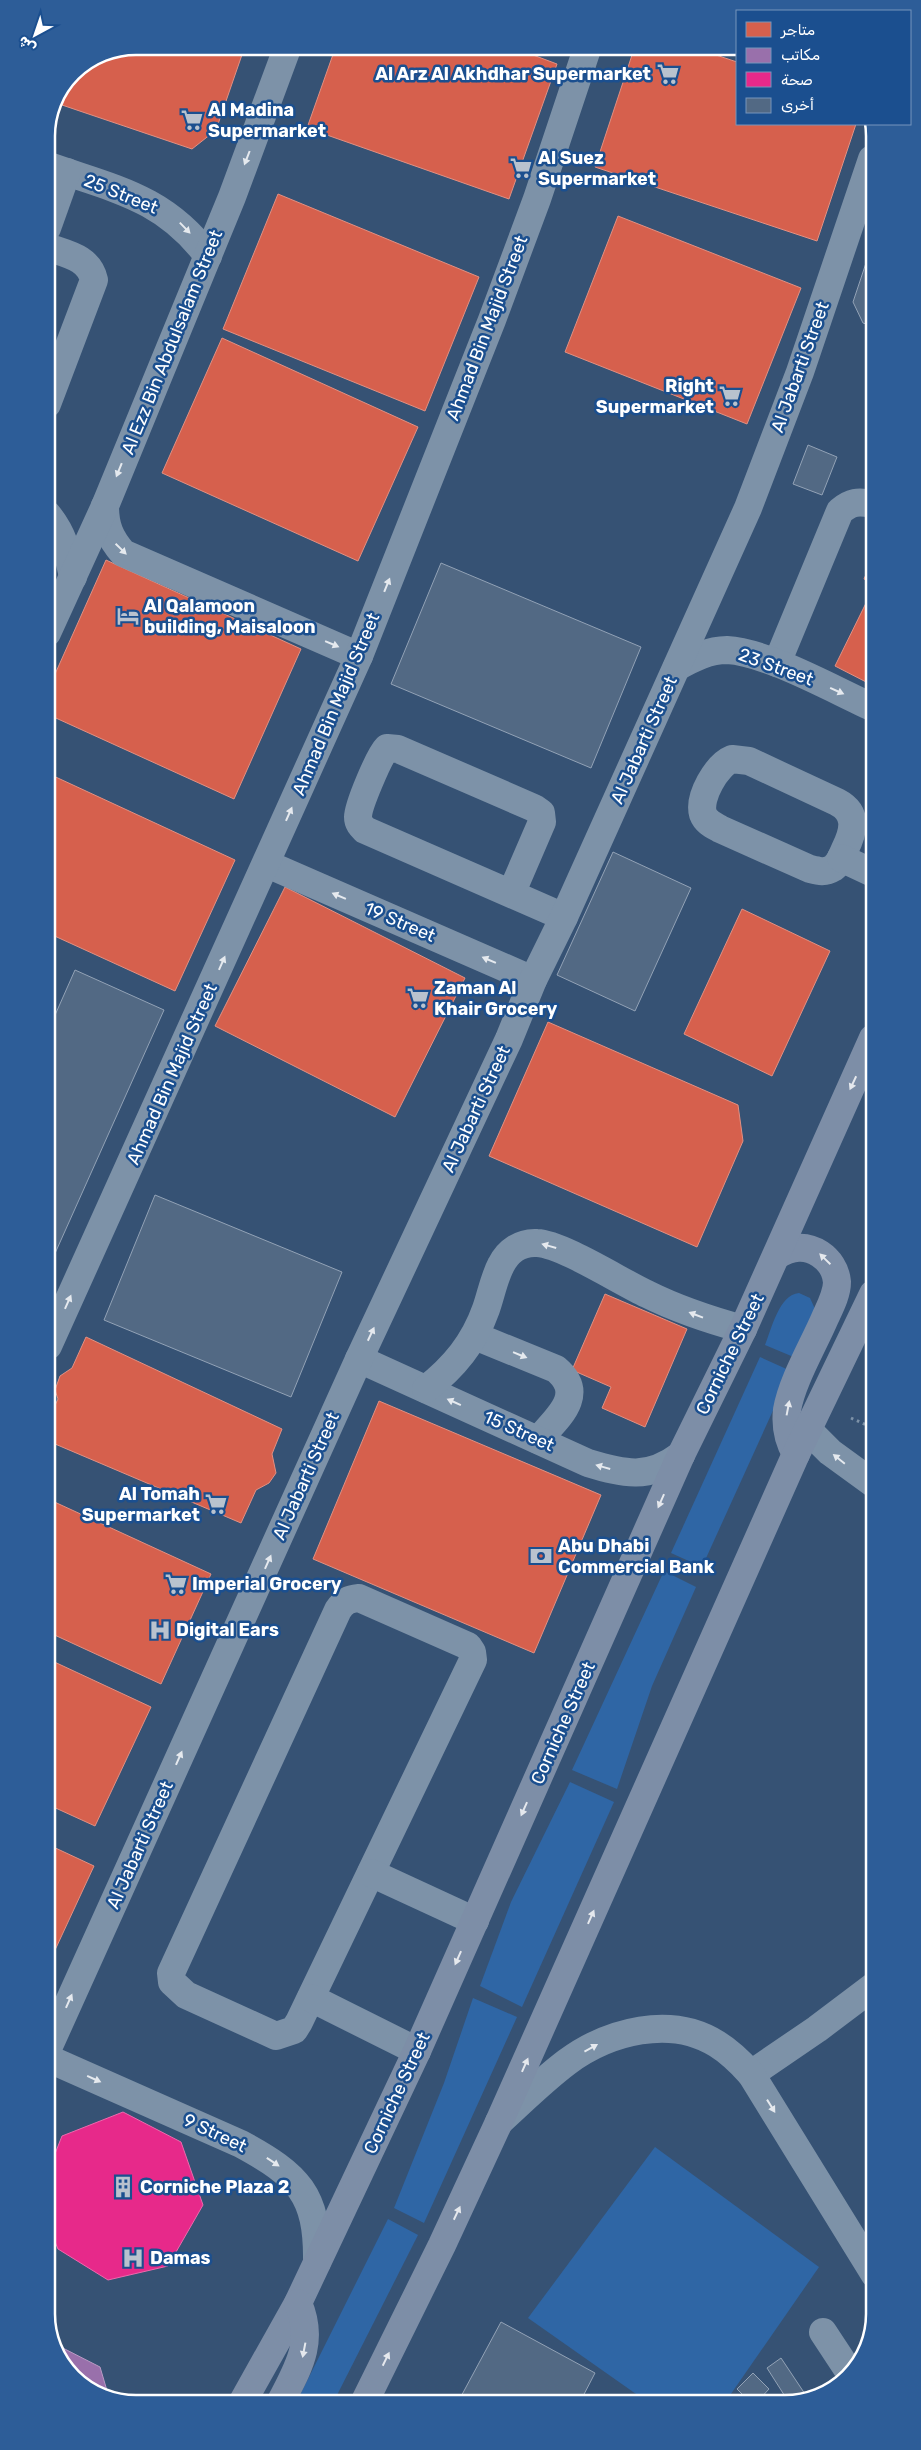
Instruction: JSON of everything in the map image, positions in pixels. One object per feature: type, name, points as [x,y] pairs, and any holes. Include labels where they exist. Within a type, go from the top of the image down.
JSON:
[{"type":"main road","name":"Corniche Street","points":[[246,2395],[298,2303],[417,2050],[681,1455],[743,1329],[866,1054]]},
{"type":"main road","points":[[777,1255],[789,1249],[802,1247],[815,1250],[826,1258],[834,1268],[837,1282],[830,1308],[793,1390],[787,1409],[786,1426],[789,1441],[802,1442]]},
{"type":"main road","points":[[367,2395],[442,2245],[499,2122],[802,1442],[866,1317]]},
{"type":"main road","points":[[284,2395],[302,2360],[305,2344],[304,2315],[298,2303]]},
{"type":"street","name":"Al Ezz Bin Abdulsalam Street","points":[[55,615],[105,506],[208,256],[257,134],[285,55]]},
{"type":"street","name":"Ahmad Bin Majid Street","points":[[55,1331],[267,864],[359,656],[495,311],[537,199],[585,55]]},
{"type":"street","name":"25 Street","points":[[57,169],[137,197],[159,208],[179,222],[208,256]]},
{"type":"street","name":"Al Jabarti Street","points":[[55,2033],[359,1359],[509,1039],[533,980],[564,917],[731,549],[800,372],[866,177]]},
{"type":"street","points":[[55,250],[85,263],[92,270],[94,280],[55,383]]},
{"type":"street","points":[[776,663],[840,511],[849,504],[866,503]]},
{"type":"street","points":[[105,506],[105,523],[111,539],[123,553],[359,656]]},
{"type":"street","points":[[55,523],[67,550],[72,577]]},
{"type":"street","name":"23 Street","points":[[677,667],[709,652],[726,650],[743,652],[776,663],[866,704]]},
{"type":"street","points":[[511,894],[542,822],[540,813],[534,808],[398,749],[387,748],[380,758],[359,813],[360,825],[371,834],[564,917]]},
{"type":"street","points":[[732,759],[749,761],[844,805],[851,815],[854,828],[841,858],[828,871],[810,869],[720,829],[707,821],[702,808],[703,800],[718,768],[732,759]]},
{"type":"street","points":[[841,858],[866,870]]},
{"type":"street","name":"19 Street","points":[[267,864],[533,980]]},
{"type":"street","points":[[426,1389],[461,1357],[475,1336],[500,1266],[509,1253],[522,1245],[537,1243],[555,1247],[648,1295],[679,1308],[743,1329]]},
{"type":"street","points":[[475,1336],[556,1369],[564,1376],[569,1386],[566,1407],[538,1440]]},
{"type":"street","name":"15 Street","points":[[359,1359],[588,1463],[625,1473],[655,1471],[681,1455]]},
{"type":"street","points":[[802,1442],[836,1457],[866,1478]]},
{"type":"street","points":[[359,1598],[468,1646],[472,1652],[473,1660],[311,1998],[294,2030],[276,2036],[186,1995],[172,1982],[171,1973],[338,1610],[343,1603],[359,1598]]},
{"type":"street","points":[[371,1873],[475,1921]]},
{"type":"street","points":[[751,2074],[818,2029],[866,1992]]},
{"type":"street","points":[[311,1998],[417,2050]]},
{"type":"street","points":[[499,2122],[568,2062],[593,2046],[620,2035],[649,2029],[679,2030],[698,2035],[728,2052],[751,2074],[866,2260]]},
{"type":"street","name":"9 Street","points":[[55,2062],[241,2144],[268,2158],[288,2173],[304,2192],[313,2212],[318,2236],[317,2262]]},
{"type":"street","points":[[823,2332],[846,2367]]},
{"type":"shaded area","points":[[799,1293],[810,1298],[815,1309],[796,1358],[765,1345],[781,1306],[792,1295]]},
{"type":"shaded area","points":[[760,1357],[791,1371],[702,1567],[671,1553]]},
{"type":"shaded area","points":[[664,1571],[696,1587],[652,1686],[617,1789],[572,1770]]},
{"type":"shaded area","points":[[570,1782],[614,1802],[522,2007],[480,1986],[511,1902]]},
{"type":"shaded area","points":[[473,1998],[517,2017],[424,2223],[394,2208],[444,2083]]},
{"type":"shaded area","points":[[655,2147],[819,2267],[730,2395],[637,2395],[528,2318]]},
{"type":"shaded area","points":[[388,2219],[418,2235],[337,2395],[300,2395]]},
{"type":"building: متاجر","points":[[136,55],[242,55],[216,130],[192,149],[61,105],[63,100],[83,75],[110,59]]},
{"type":"building: متاجر","points":[[333,55],[533,55],[557,64],[509,199],[307,128]]},
{"type":"building: متاجر","points":[[632,55],[716,55],[736,62],[736,125],[856,125],[817,241],[595,167]]},
{"type":"building: متاجر","points":[[278,194],[479,277],[425,411],[223,329]]},
{"type":"building: متاجر","points":[[618,216],[801,288],[747,424],[565,352]]},
{"type":"building: متاجر","points":[[222,338],[418,427],[358,561],[162,473]]},
{"type":"building: متاجر","points":[[106,560],[301,649],[234,799],[55,718],[55,674]]},
{"type":"building: متاجر","points":[[866,603],[866,682],[835,666]]},
{"type":"building: متاجر","points":[[55,777],[235,860],[175,991],[55,936]]},
{"type":"building: متاجر","points":[[285,887],[465,978],[395,1117],[215,1026]]},
{"type":"building: متاجر","points":[[742,909],[830,951],[772,1076],[684,1034]]},
{"type":"building: متاجر","points":[[548,1022],[738,1105],[743,1141],[697,1247],[489,1156]]},
{"type":"building: متاجر","points":[[605,1294],[687,1329],[645,1427],[602,1408],[611,1387],[572,1370]]},
{"type":"building: متاجر","points":[[86,1337],[282,1429],[272,1454],[276,1473],[269,1483],[256,1490],[241,1523],[55,1444],[55,1405],[58,1399],[55,1390],[60,1376],[72,1368]]},
{"type":"building: متاجر","points":[[379,1401],[601,1495],[534,1653],[313,1559]]},
{"type":"building: متاجر","points":[[55,1502],[211,1574],[161,1684],[55,1635]]},
{"type":"building: متاجر","points":[[55,1662],[151,1707],[95,1826],[55,1808]]},
{"type":"building: متاجر","points":[[55,1848],[94,1866],[55,1950]]},
{"type":"building: مكاتب","points":[[63,2348],[100,2367],[107,2389],[83,2375],[75,2367]]},
{"type":"building: صحة","name":"Corniche Plaza 2","points":[[123,2112],[181,2142],[203,2205],[168,2266],[108,2280],[58,2249],[55,2242],[55,2154],[62,2136]]},
{"type":"building: أخرى","points":[[866,263],[866,324],[863,323],[853,302]]},
{"type":"building: أخرى","points":[[808,445],[837,457],[822,495],[793,484]]},
{"type":"building: أخرى","points":[[441,563],[641,647],[591,768],[391,684]]},
{"type":"building: أخرى","points":[[613,852],[691,888],[635,1011],[557,975]]},
{"type":"building: أخرى","points":[[75,970],[164,1010],[55,1253],[55,1015]]},
{"type":"building: أخرى","points":[[155,1195],[342,1272],[291,1397],[104,1320]]},
{"type":"building: أخرى","points":[[501,2322],[595,2373],[584,2395],[462,2395]]},
{"type":"building: أخرى","points":[[781,2358],[804,2392],[784,2395],[767,2368]]},
{"type":"building: أخرى","points":[[753,2373],[769,2389],[764,2395],[743,2395],[737,2389]]},
{"type":"place","name":"Al Arz Al Akhdhar Supermarket","points":[[668,74]]},
{"type":"place","name":"Al Madina Supermarket","points":[[192,120]]},
{"type":"place","name":"Al Suez Supermarket","points":[[521,168]]},
{"type":"place","name":"Right Supermarket","points":[[730,396]]},
{"type":"place","name":"Al Qalamoon building, Maisaloon","points":[[128,616]]},
{"type":"place","name":"Zaman Al Khair Grocery","points":[[418,998]]},
{"type":"place","name":"Al Tomah Supermarket","points":[[216,1504]]},
{"type":"place","name":"Abu Dhabi Commercial Bank","points":[[541,1556]]},
{"type":"place","name":"Imperial Grocery","points":[[176,1584]]},
{"type":"place","name":"Digital Ears","points":[[160,1630]]},
{"type":"place","name":"Corniche Plaza 2","points":[[123,2187]]},
{"type":"place","name":"Damas","points":[[133,2258]]}]
